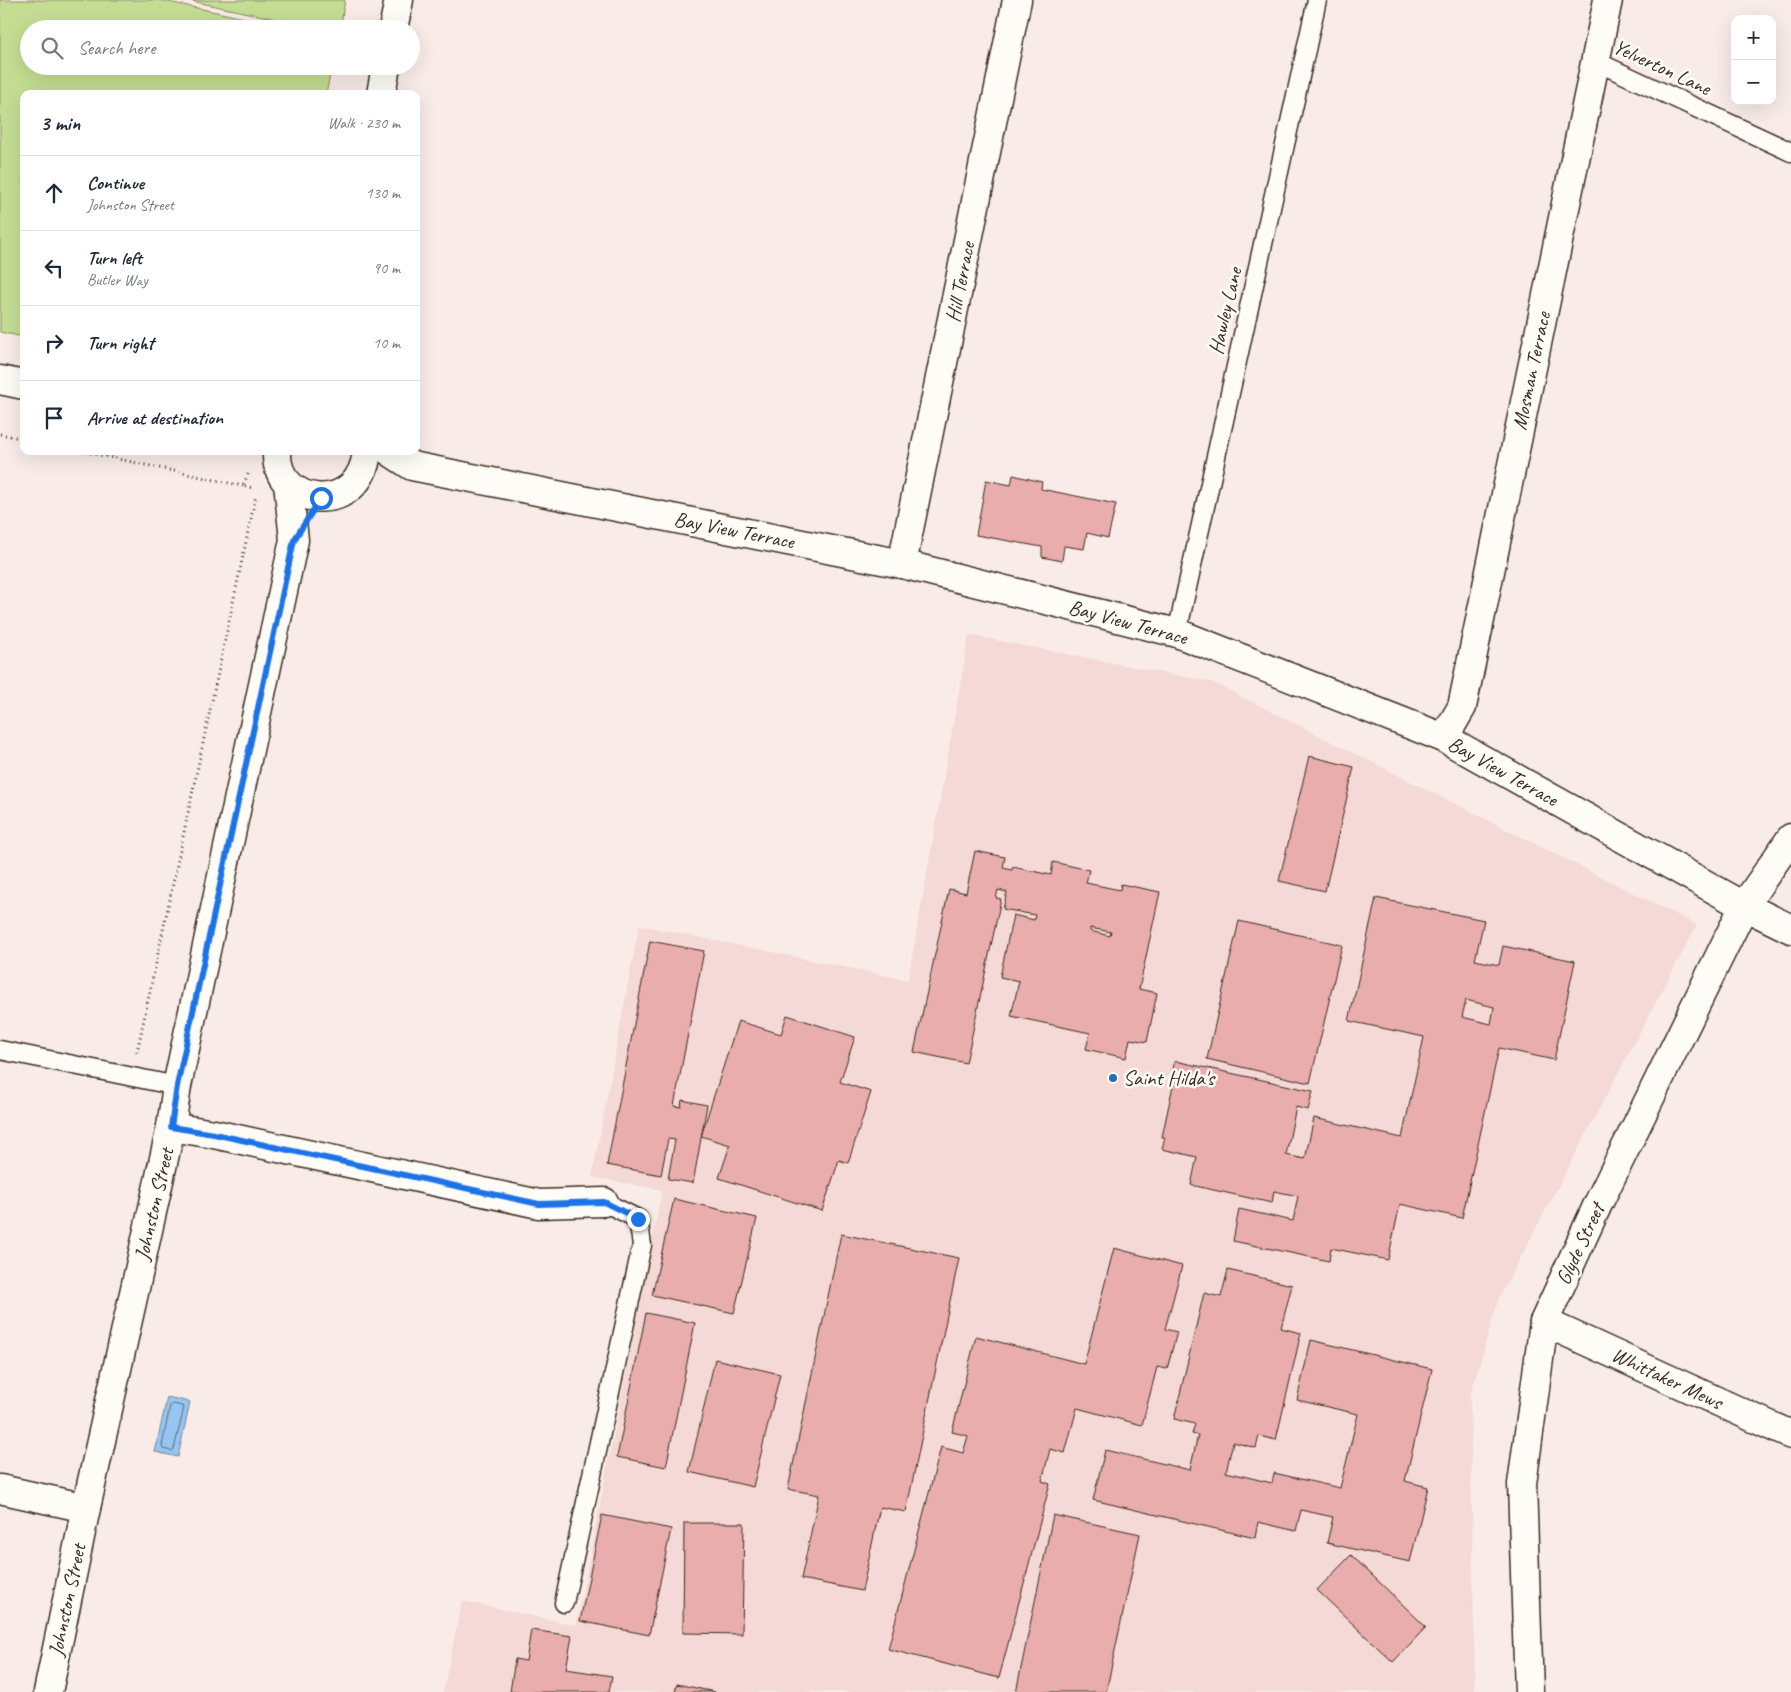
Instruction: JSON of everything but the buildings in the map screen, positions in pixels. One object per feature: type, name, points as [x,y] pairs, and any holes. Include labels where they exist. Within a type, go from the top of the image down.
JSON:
[{"type":"street","points":[[396,20],[399,0]]},
{"type":"street","name":"Hill Terrace","points":[[902,564],[1017,0]]},
{"type":"street","name":"Mosman Terrace","points":[[1444,738],[1462,707],[1608,0]]},
{"type":"street","points":[[382,90],[384,75]]},
{"type":"street","points":[[0,380],[20,384]]},
{"type":"street","points":[[275,455],[280,471],[288,483],[298,492],[312,498],[326,499],[340,495],[352,487],[361,476],[367,455]]},
{"type":"street","name":"Bay View Terrace","points":[[395,455],[412,466],[902,564],[1177,633],[1444,738],[1744,906],[1791,929]]},
{"type":"street","name":"Bay View Terrace","points":[[356,482],[412,466]]},
{"type":"street","name":"Johnston Street","points":[[48,1692],[86,1508],[171,1127],[177,1086],[294,540],[288,483]]},
{"type":"street","name":"Johnston Street","points":[[294,540],[321,498]]},
{"type":"street","name":"Glyde Street","points":[[1529,1692],[1522,1484],[1544,1322],[1598,1204],[1744,906],[1791,838]]},
{"type":"street","points":[[171,1127],[223,1136],[539,1204],[604,1202]]},
{"type":"street","name":"Whittaker Mews","points":[[1544,1322],[1791,1435]]},
{"type":"street","points":[[0,1489],[86,1508]]},
{"type":"lane","name":"Hawley Lane","points":[[1177,633],[1317,0]]},
{"type":"lane","name":"Yelverton Lane","points":[[1595,61],[1791,152]]},
{"type":"lane","points":[[0,1050],[177,1086]]},
{"type":"lane","points":[[564,1603],[642,1245],[638,1219],[604,1202]]},
{"type":"path","points":[[0,434],[20,438]]},
{"type":"path","points":[[100,455],[243,486]]},
{"type":"path","points":[[131,1077],[253,508]]},
{"type":"shaded area","name":"Saint Hilda's","points":[[969,635],[1212,682],[1697,925],[1499,1298],[1470,1396],[1475,1692],[443,1692],[462,1601],[576,1625],[662,1190],[592,1177],[639,925],[908,980]]},
{"type":"green space","points":[[0,0],[159,0],[254,20],[20,20],[20,75],[330,75],[327,90],[20,90],[20,336],[0,332]]},
{"type":"green space","points":[[187,0],[345,0],[342,20],[281,20]]},
{"type":"water","points":[[167,1397],[190,1402],[178,1457],[155,1452]]},
{"type":"place","name":"Saint Hilda's","points":[[1113,1078]]},
{"type":"route","points":[[321,498],[294,540],[177,1086],[171,1127],[214,1134],[539,1204],[604,1202],[638,1219]]}]
